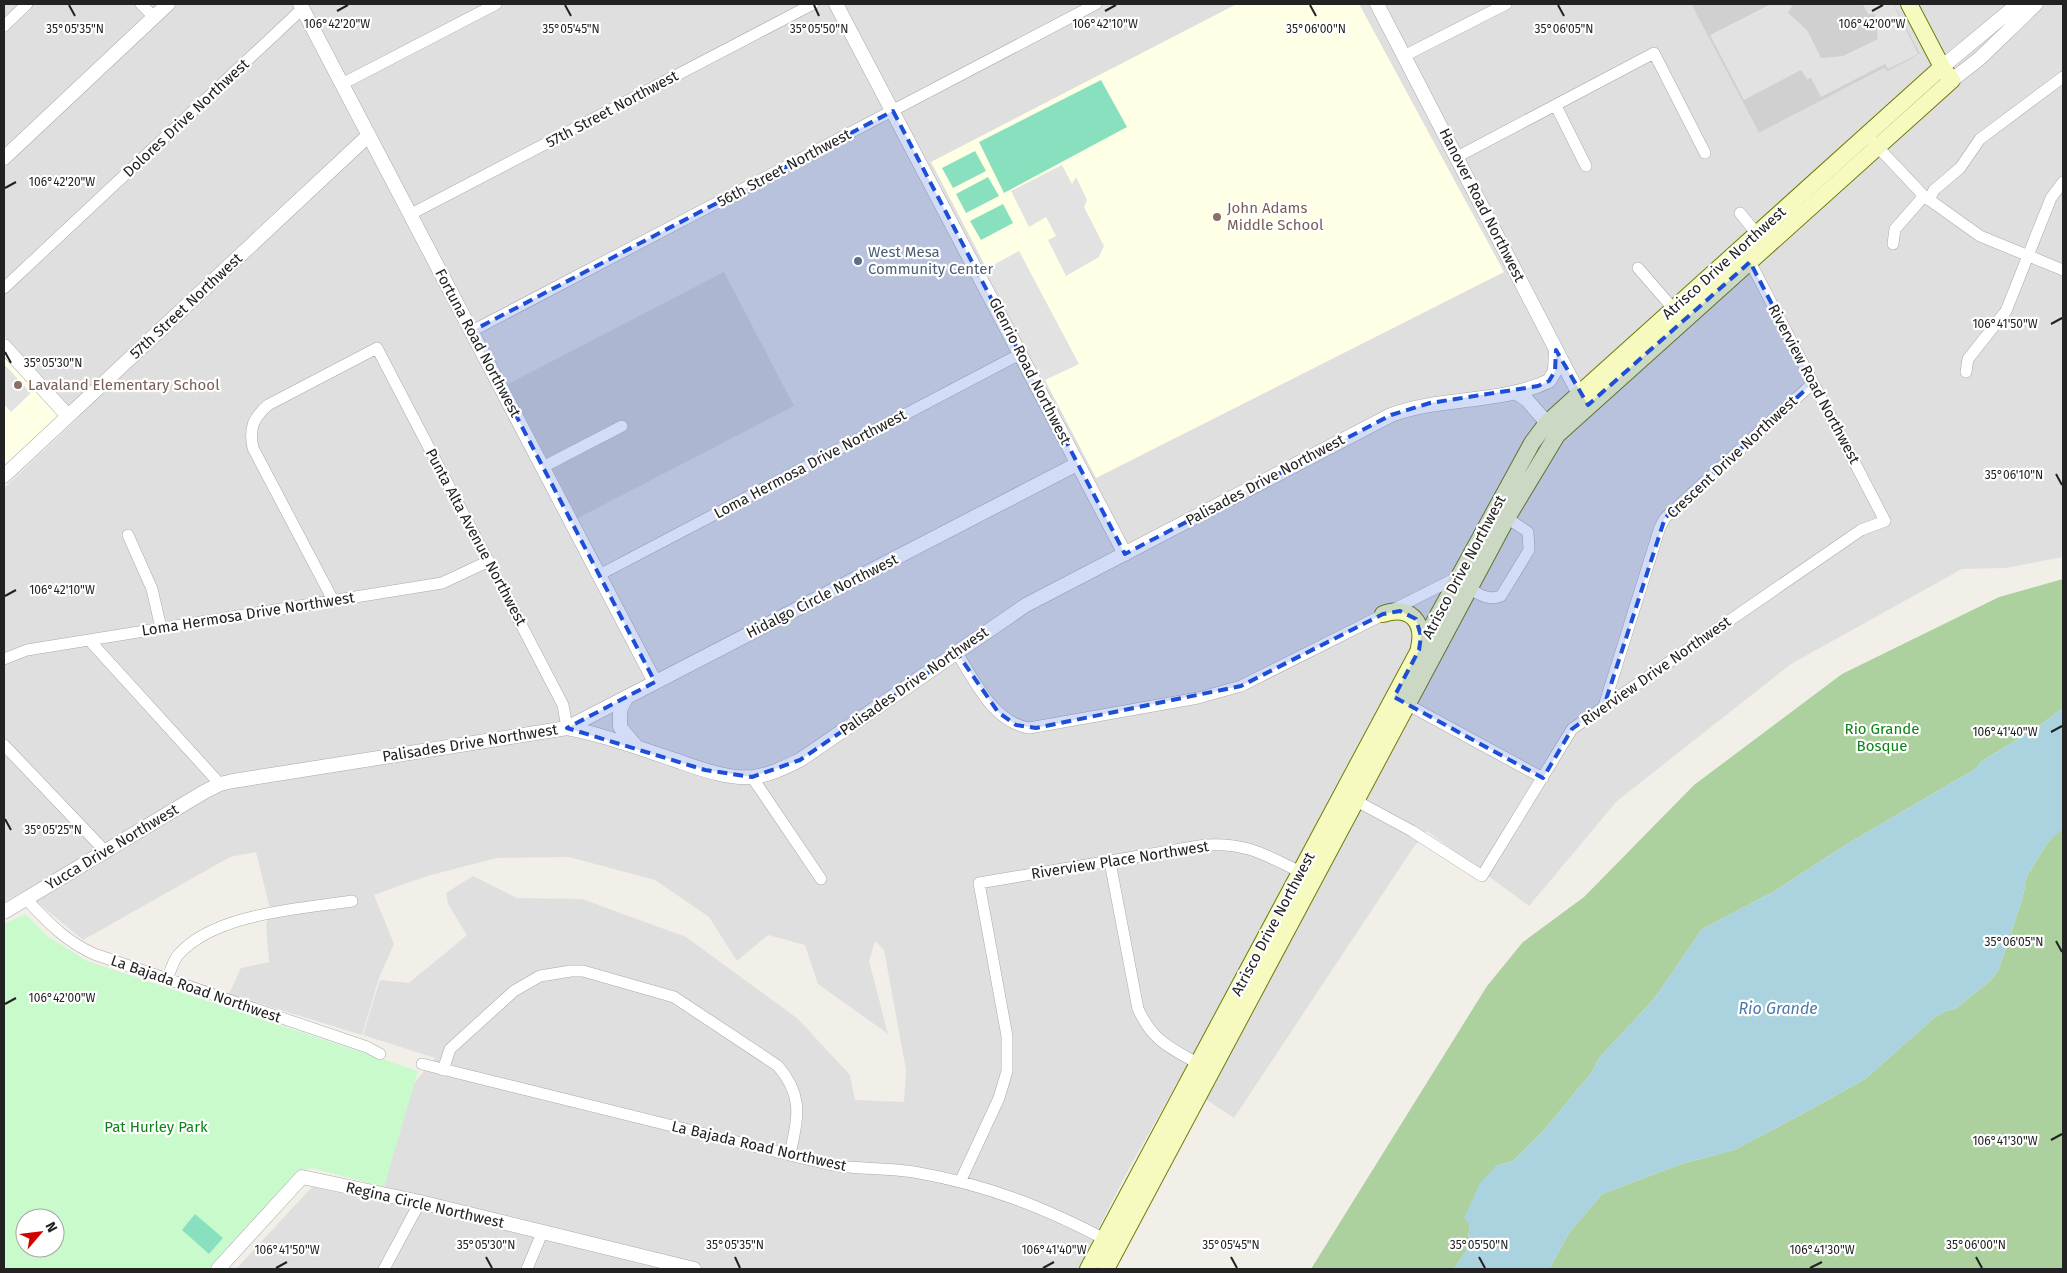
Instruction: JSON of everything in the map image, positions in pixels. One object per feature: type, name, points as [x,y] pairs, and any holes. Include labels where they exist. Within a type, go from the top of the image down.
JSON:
[{"type":"main road","points":[[1909,4],[1942,67],[1952,80]]},
{"type":"main road","name":"Atrisco Drive Northwest","points":[[1106,1269],[1111,1243],[1198,1064],[1350,798],[1500,514],[1532,443],[1552,430],[1678,314],[1757,234],[1942,67]]},
{"type":"main road","name":"Atrisco Drive Northwest","points":[[1678,314],[1750,262],[1952,80]]},
{"type":"main road","name":"Atrisco Drive Northwest","points":[[1401,701],[1419,650],[1464,583]]},
{"type":"main road","points":[[1383,614],[1400,611],[1416,619],[1420,630],[1419,650]]},
{"type":"main road","name":"Atrisco Drive Northwest","points":[[1088,1269],[1111,1243],[1212,1072],[1307,875]]},
{"type":"street","points":[[4,26],[27,4]]},
{"type":"street","points":[[141,4],[154,17]]},
{"type":"street","points":[[4,158],[168,4]]},
{"type":"street","points":[[342,84],[496,4]]},
{"type":"street","name":"57th Street Northwest","points":[[411,214],[813,4]]},
{"type":"street","name":"Glenrio Road Northwest","points":[[836,4],[894,111],[1124,554]]},
{"type":"street","name":"56th Street Northwest","points":[[472,331],[1096,4]]},
{"type":"street","name":"Hanover Road Northwest","points":[[1377,4],[1556,350],[1584,400]]},
{"type":"street","points":[[1404,56],[1506,4]]},
{"type":"street","name":"Atrisco Drive Northwest","points":[[1942,67],[2018,4]]},
{"type":"street","name":"Atrisco Drive Northwest","points":[[1952,80],[1979,59],[2036,4]]},
{"type":"street","name":"Fortuna Road Northwest","points":[[301,6],[655,682]]},
{"type":"street","name":"Dolores Drive Northwest","points":[[4,288],[301,6]]},
{"type":"street","points":[[1457,157],[1654,54],[1705,153]]},
{"type":"street","points":[[1893,244],[1895,229],[1934,190],[1960,168],[1980,139],[2063,77]]},
{"type":"street","points":[[1556,106],[1586,166]]},
{"type":"street","name":"57th Street Northwest","points":[[4,476],[369,135]]},
{"type":"street","points":[[1867,135],[1926,198],[1980,236],[2063,270]]},
{"type":"street","points":[[1966,372],[1968,359],[2006,311],[2051,198],[2063,182]]},
{"type":"street","points":[[1740,213],[1757,234]]},
{"type":"street","name":"Riverview Road Northwest","points":[[1742,248],[1885,520]]},
{"type":"street","points":[[1638,268],[1678,314]]},
{"type":"street","points":[[4,346],[68,416]]},
{"type":"street","name":"Punta Alta Avenue Northwest","points":[[332,600],[253,448],[252,424],[258,414],[268,405],[377,348],[563,705],[567,728]]},
{"type":"street","name":"Palisades Drive Northwest","points":[[220,784],[567,728],[604,736],[717,773],[752,777],[782,769],[800,760],[1026,605],[1391,415],[1430,403],[1516,392],[1549,381],[1555,371],[1556,350]]},
{"type":"street","name":"Loma Hermosa Drive Northwest","points":[[599,575],[1020,354]]},
{"type":"street","name":"Crescent Drive Northwest","points":[[1604,706],[1665,518],[1812,383]]},
{"type":"street","points":[[1516,392],[1527,400],[1552,430]]},
{"type":"street","points":[[543,467],[622,426]]},
{"type":"street","name":"Hidalgo Circle Northwest","points":[[567,728],[1077,464]]},
{"type":"street","points":[[957,653],[998,712],[1016,725],[1036,728],[1198,698],[1241,686],[1281,668],[1383,614],[1464,583],[1488,598],[1501,596],[1529,550],[1530,537],[1528,532],[1500,514]]},
{"type":"street","name":"Riverview Drive Northwest","points":[[1350,798],[1412,831],[1482,876],[1572,729],[1861,530],[1885,520]]},
{"type":"street","points":[[128,535],[152,589],[161,628]]},
{"type":"street","name":"Loma Hermosa Drive Northwest","points":[[4,659],[27,650],[442,583],[488,561]]},
{"type":"street","points":[[90,641],[220,784]]},
{"type":"street","points":[[626,698],[620,710],[620,727],[638,748]]},
{"type":"street","points":[[1401,701],[1542,778]]},
{"type":"street","points":[[4,745],[105,851]]},
{"type":"street","points":[[752,777],[821,879]]},
{"type":"street","name":"Yucca Drive Northwest","points":[[4,912],[220,784]]},
{"type":"street","name":"Riverview Place Northwest","points":[[960,1182],[999,1098],[1007,1071],[1007,1036],[979,883],[1110,862],[1205,844],[1223,844],[1252,848],[1307,875]]},
{"type":"street","points":[[1110,862],[1138,1009],[1147,1028],[1160,1043],[1212,1072]]},
{"type":"street","name":"La Bajada Road Northwest","points":[[26,899],[53,928],[71,943],[94,954],[367,1047],[380,1054]]},
{"type":"street","points":[[167,980],[177,956],[188,946],[224,924],[246,917],[352,901]]},
{"type":"street","points":[[443,1070],[450,1049],[461,1037],[525,983],[555,972],[583,971],[674,997],[778,1066],[788,1078],[796,1094],[798,1110],[790,1155]]},
{"type":"street","name":"La Bajada Road Northwest","points":[[422,1064],[838,1166],[912,1172],[960,1182],[1016,1198],[1050,1211],[1111,1243]]},
{"type":"street","name":"Regina Circle Northwest","points":[[218,1269],[302,1177],[420,1202],[694,1269]]},
{"type":"street","points":[[384,1269],[420,1202]]},
{"type":"street","points":[[527,1269],[542,1233]]},
{"type":"highlighted area","points":[[893,111],[1125,554],[1391,415],[1430,403],[1538,386],[1549,381],[1555,371],[1556,350],[1588,405],[1750,262],[1813,383],[1665,518],[1604,706],[1572,729],[1543,778],[1394,697],[1419,650],[1421,636],[1416,619],[1400,611],[1383,614],[1241,686],[1036,728],[1016,725],[998,712],[957,653],[800,760],[752,777],[705,770],[567,728],[655,682],[472,331]]},
{"type":"shaded area","points":[[4,4],[1237,4],[932,162],[1503,272],[1359,4],[1691,4],[1759,133],[1884,68],[1920,55],[1894,4],[2063,4],[2063,557],[2006,568],[1962,569],[1791,664],[1617,801],[1529,906],[1427,831],[1413,848],[1234,1118],[1178,1081],[1126,1174],[1078,1269],[236,1269],[312,1187],[369,1199],[384,1187],[412,1086],[435,1058],[363,1035],[380,980],[409,983],[467,935],[448,904],[446,893],[473,876],[517,898],[582,899],[686,937],[797,1018],[850,1075],[855,1100],[904,1102],[906,1070],[884,950],[875,941],[869,961],[888,1034],[818,984],[805,945],[768,935],[737,961],[709,917],[655,880],[569,857],[497,858],[427,876],[374,895],[394,944],[379,978],[362,1035],[229,994],[241,968],[269,962],[266,926],[270,909],[256,852],[230,857],[83,940],[24,891],[4,902],[4,488],[78,418],[4,336]]},
{"type":"shaded area","name":"John Adams Middle School","points":[[1237,4],[1359,4],[1504,272],[1096,478],[931,162]]},
{"type":"shaded area","points":[[1691,4],[1894,4],[1920,54],[1888,71],[1884,68],[1759,133]]},
{"type":"shaded area","points":[[1771,4],[1790,4],[1792,6],[1788,13],[1807,30],[1821,58],[1843,56],[1878,39],[1875,14],[1868,14],[1863,4],[1893,4],[1918,54],[1888,69],[1885,64],[1821,97],[1811,78],[1807,79],[1801,70],[1744,100],[1710,35]]},
{"type":"shaded area","points":[[1062,165],[1072,184],[1076,177],[1087,200],[1084,207],[1104,246],[1099,257],[1066,276],[1048,240],[1056,236],[1046,217],[1029,227],[1011,191]]},
{"type":"shaded area","points":[[1019,251],[1079,364],[1045,380],[986,269]]},
{"type":"shaded area","points":[[724,272],[794,406],[578,518],[508,384]]},
{"type":"shaded area","name":"Lavaland Elementary School","points":[[4,355],[60,416],[4,469]]},
{"type":"shaded area","points":[[4,364],[31,393],[11,412],[4,404]]},
{"type":"green space","points":[[1101,80],[1127,127],[1004,193],[979,142]]},
{"type":"green space","points":[[975,151],[986,171],[953,188],[942,168]]},
{"type":"green space","points":[[988,177],[999,196],[966,213],[956,194]]},
{"type":"green space","points":[[1003,204],[1013,223],[981,240],[970,221]]},
{"type":"green space","name":"Rio Grande Bosque","points":[[2063,579],[2063,708],[2036,728],[1982,761],[1977,768],[1847,844],[1773,892],[1702,929],[1654,999],[1599,1058],[1592,1072],[1544,1130],[1513,1161],[1496,1166],[1470,1225],[1466,1251],[1454,1269],[1311,1269],[1487,986],[1523,942],[1584,897],[1694,785],[1842,674],[1999,597]]},
{"type":"green space","points":[[2063,829],[2063,1269],[1549,1269],[1569,1233],[1602,1194],[1681,1164],[1734,1150],[1806,1112],[1865,1079],[1934,1018],[1945,1011],[1955,1009],[1991,980],[1999,969],[2022,900],[2027,876],[2048,842]]},
{"type":"green space","name":"Pat Hurley Park","points":[[25,914],[47,936],[87,961],[418,1071],[384,1187],[312,1168],[296,1173],[209,1269],[4,1269],[4,924]]},
{"type":"green space","points":[[195,1214],[223,1238],[209,1254],[182,1230]]},
{"type":"water","name":"Rio Grande","points":[[2063,708],[2063,829],[2048,842],[2027,876],[2022,900],[1999,969],[1991,980],[1955,1009],[1945,1011],[1934,1018],[1865,1079],[1806,1112],[1734,1150],[1681,1164],[1602,1194],[1569,1233],[1549,1269],[1454,1269],[1466,1251],[1470,1225],[1464,1218],[1480,1183],[1496,1166],[1513,1161],[1544,1130],[1592,1072],[1599,1058],[1654,999],[1702,929],[1773,892],[1847,844],[1977,768],[1982,761],[2036,728]]},
{"type":"place","name":"John Adams Middle School","points":[[1217,217]]},
{"type":"place","name":"West Mesa Community Center","points":[[858,261]]},
{"type":"place","name":"Lavaland Elementary School","points":[[18,385]]}]
